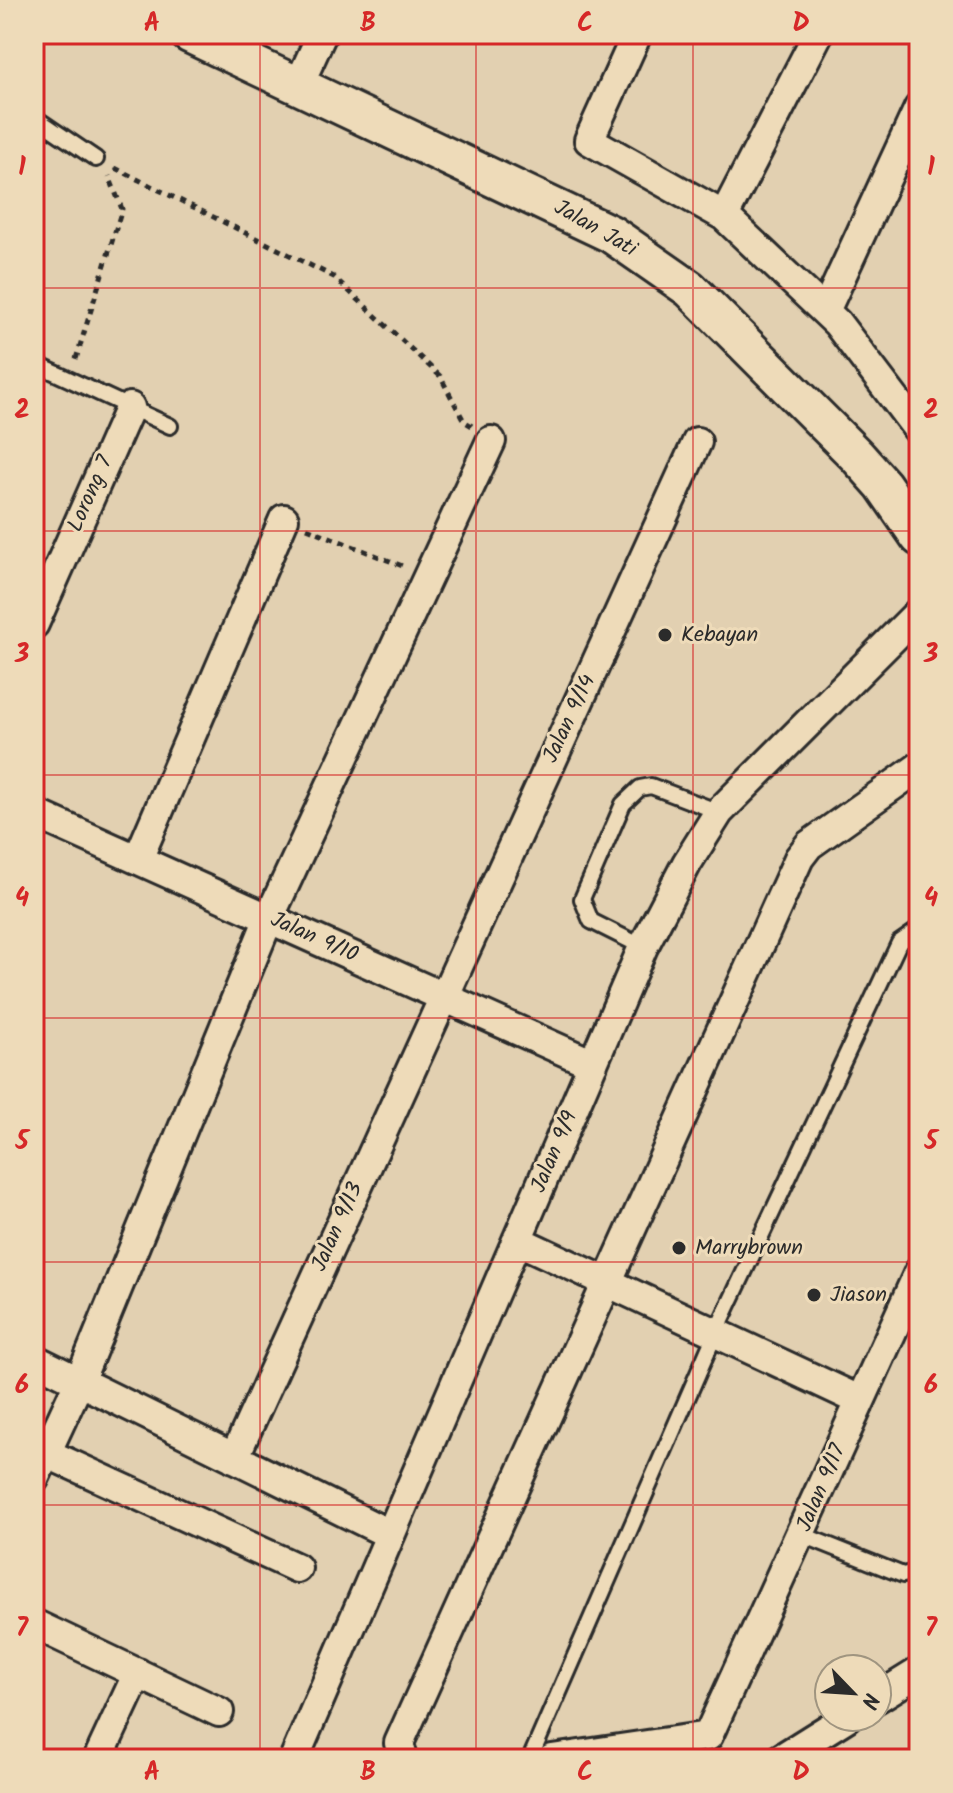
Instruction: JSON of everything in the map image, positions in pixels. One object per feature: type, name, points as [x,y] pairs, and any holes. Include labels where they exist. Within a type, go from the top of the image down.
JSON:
[{"type":"street","name":"Jalan Jati","points":[[189,34],[611,234],[690,289],[857,456],[919,537]]},
{"type":"street","points":[[299,84],[322,34]]},
{"type":"street","points":[[637,34],[589,140],[724,216],[825,311],[919,431]]},
{"type":"street","points":[[724,216],[818,34]]},
{"type":"street","points":[[825,311],[919,108]]},
{"type":"street","name":"Lorong 7","points":[[34,624],[130,407]]},
{"type":"street","points":[[34,1479],[79,1382],[269,918],[491,441]]},
{"type":"street","name":"Jalan 9/14","points":[[443,996],[697,442]]},
{"type":"street","points":[[138,859],[284,519]]},
{"type":"street","name":"Jalan 9/9","points":[[294,1759],[643,947],[687,863],[719,812],[919,612]]},
{"type":"street","points":[[401,1751],[606,1281],[801,853],[919,767]]},
{"type":"street","name":"Jalan 9/10","points":[[34,813],[593,1064]]},
{"type":"street","name":"Jalan 9/13","points":[[234,1458],[443,996]]},
{"type":"street","points":[[517,1240],[859,1400]]},
{"type":"street","name":"Jalan 9/17","points":[[709,1747],[723,1702],[803,1535],[859,1400],[919,1272]]},
{"type":"street","points":[[34,1359],[389,1534]]},
{"type":"street","points":[[46,1453],[297,1568]]},
{"type":"street","points":[[34,1624],[219,1712]]},
{"type":"street","points":[[893,1688],[919,1672]]},
{"type":"street","points":[[98,1759],[138,1673]]},
{"type":"street","points":[[780,1759],[821,1733]]},
{"type":"street","points":[[552,1759],[709,1747]]},
{"type":"lane","points":[[34,117],[96,159]]},
{"type":"lane","points":[[34,363],[170,426]]},
{"type":"lane","points":[[643,947],[591,921],[582,899],[623,804],[640,788],[651,786],[719,812]]},
{"type":"lane","points":[[530,1759],[716,1332],[899,943],[919,929]]},
{"type":"lane","points":[[803,1535],[903,1575],[919,1571]]},
{"type":"path","points":[[68,379],[83,340],[122,209],[114,183],[96,159]]},
{"type":"path","points":[[96,159],[334,277],[440,376],[464,421],[491,441]]},
{"type":"path","points":[[284,519],[428,576]]},
{"type":"place","name":"Kebayan","points":[[665,635]]},
{"type":"place","name":"Marrybrown","points":[[679,1248]]},
{"type":"place","name":"Jiason","points":[[814,1295]]}]
